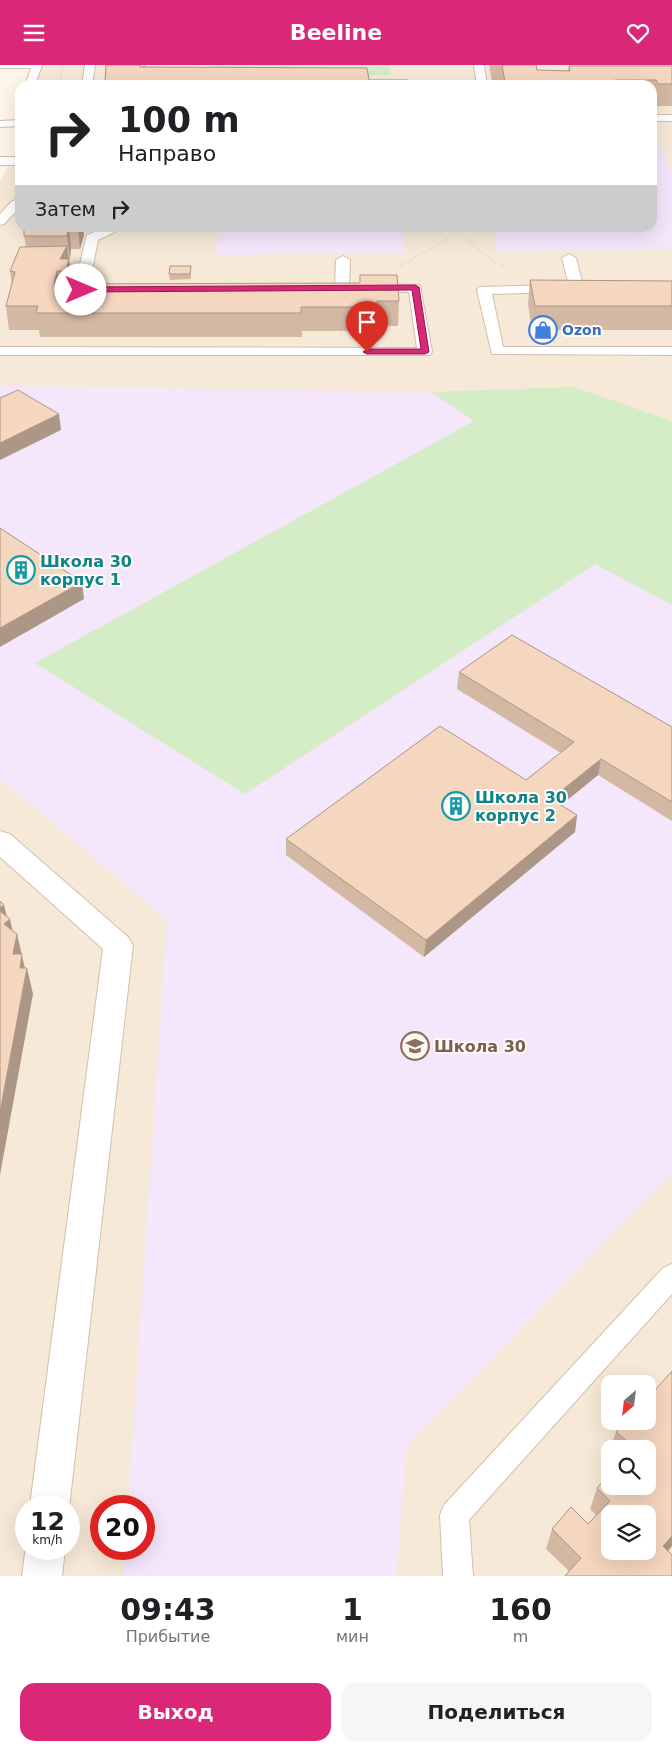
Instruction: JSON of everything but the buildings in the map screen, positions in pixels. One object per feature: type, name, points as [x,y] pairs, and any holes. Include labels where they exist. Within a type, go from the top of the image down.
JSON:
[{"type":"street","points":[[0,841],[118,945],[51,1495]]},
{"type":"street","points":[[42,1576],[44,1560]]},
{"type":"lane","points":[[0,65],[37,65],[32,80]]},
{"type":"lane","points":[[87,80],[90,65]]},
{"type":"lane","points":[[479,65],[481,80]]},
{"type":"lane","points":[[657,118],[672,118]]},
{"type":"lane","points":[[0,124],[15,123]]},
{"type":"lane","points":[[0,161],[15,161]]},
{"type":"lane","points":[[0,221],[15,205]]},
{"type":"lane","points":[[107,232],[92,238],[81,290],[110,289]]},
{"type":"lane","points":[[568,258],[581,289],[484,290],[497,351],[672,351]]},
{"type":"lane","points":[[0,351],[425,352],[415,287],[337,289],[343,260]]},
{"type":"lane","points":[[458,1576],[454,1515],[672,1276]]},
{"type":"path","points":[[60,80],[63,65]]},
{"type":"path","points":[[465,237],[490,259],[543,289]]},
{"type":"path","points":[[360,288],[448,239]]},
{"type":"shaded area","points":[[32,65],[672,65],[672,1576],[0,1576],[0,181],[15,154],[15,232],[657,232],[657,80],[33,80]]},
{"type":"shaded area","points":[[657,146],[662,146],[672,178],[672,250],[497,251],[495,232],[657,232]]},
{"type":"shaded area","points":[[218,232],[404,232],[405,253],[215,255]]},
{"type":"shaded area","name":"Школа 30","points":[[0,386],[431,392],[475,421],[35,663],[245,794],[595,564],[672,605],[672,1173],[407,1446],[396,1576],[123,1576],[124,1560],[155,1560],[155,1495],[129,1495],[167,920],[0,779]]},
{"type":"green space","points":[[210,65],[389,65],[391,75],[209,75]]},
{"type":"green space","points":[[574,387],[672,421],[672,605],[595,564],[245,794],[35,663],[474,421],[431,392]]},
{"type":"place","name":"Ozon","points":[[543,330]]},
{"type":"place","name":"Школа 30 корпус 1","points":[[21,570]]},
{"type":"place","name":"Школа 30 корпус 2","points":[[456,806]]},
{"type":"place","name":"Школа 30","points":[[415,1046]]},
{"type":"route","points":[[81,290],[415,287],[425,352],[367,352]]}]
